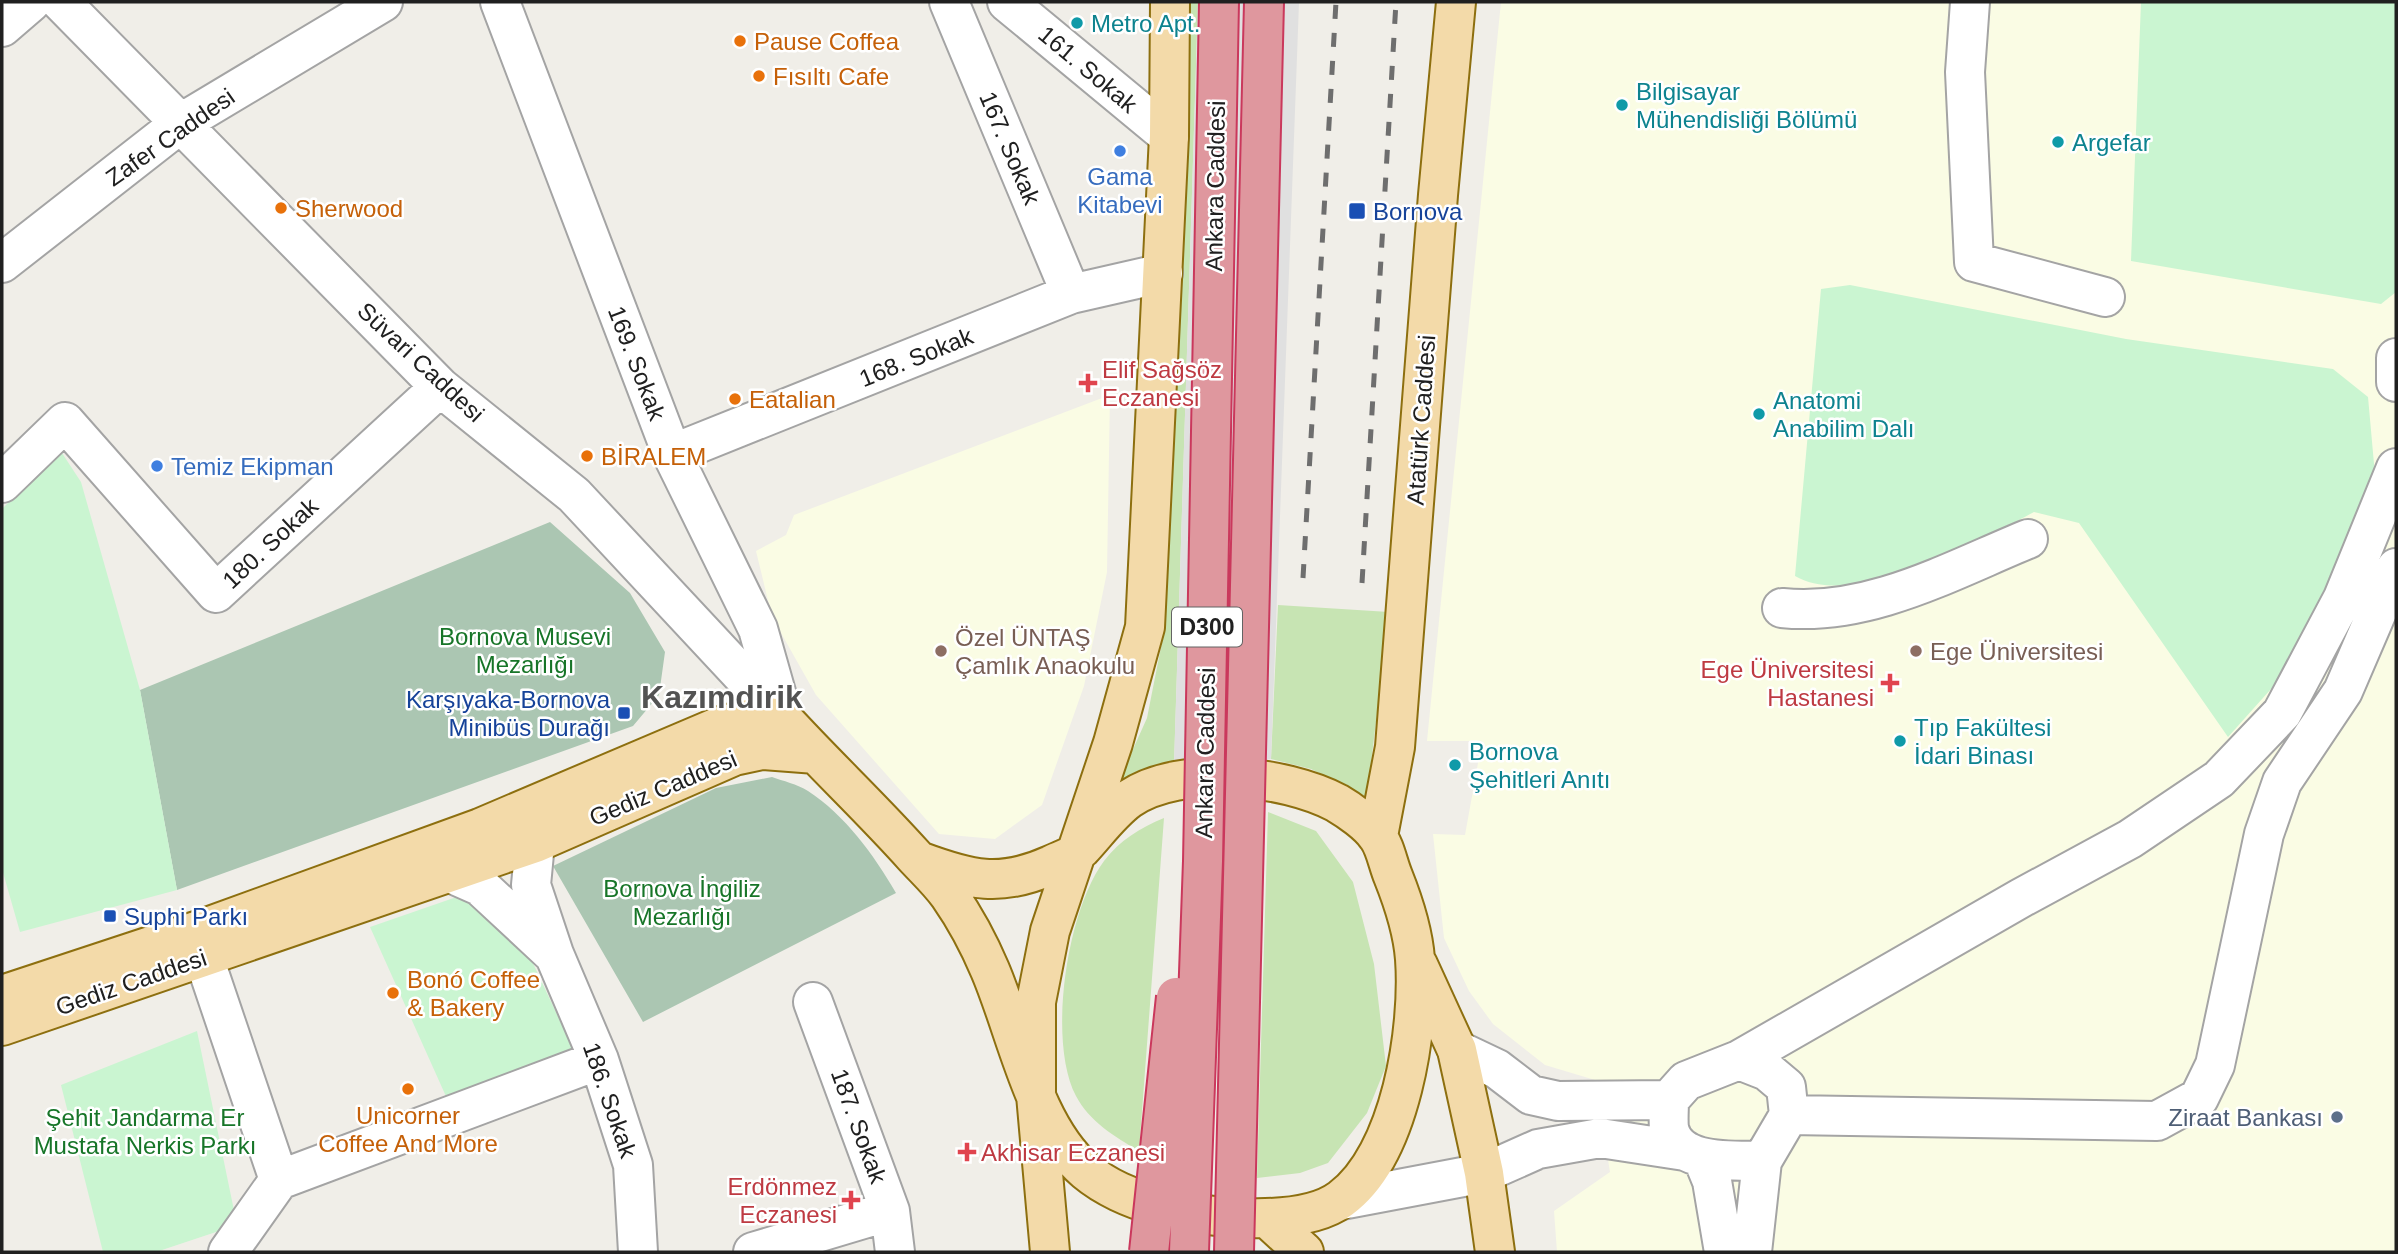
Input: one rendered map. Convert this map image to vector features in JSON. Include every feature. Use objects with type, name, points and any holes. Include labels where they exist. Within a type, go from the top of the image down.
[{"type":"highway","name":"Ankara Caddesi","points":[[1189,1252],[1203,860],[1219,2]]},
{"type":"highway","name":"Ankara Caddesi","points":[[1234,1252],[1264,2]]},
{"type":"highway","points":[[1149,1252],[1172,1017],[1203,860]]},
{"type":"main road","name":"Ankara Caddesi","points":[[1036,1095],[1036,1002],[1050,931],[1115,736],[1145,627],[1163,273],[1170,2]]},
{"type":"main road","name":"Atatürk Caddesi","points":[[1378,836],[1395,747],[1438,195],[1456,2]]},
{"type":"main road","name":"Gediz Caddesi","points":[[2,995],[196,932],[480,828],[720,726],[761,716],[783,719]]},
{"type":"main road","points":[[783,719],[877,814],[946,890],[990,970],[1036,1095],[1069,1152],[1086,1171],[1114,1189],[1158,1206],[1201,1214],[1268,1219],[1320,1208],[1341,1199],[1370,1167],[1394,1118],[1413,1043],[1415,957]]},
{"type":"main road","name":"Gediz Caddesi","points":[[2,1026],[204,958],[446,871],[535,843],[734,756],[762,750],[816,754]]},
{"type":"main road","points":[[919,861],[975,878],[1022,878],[1077,853],[1112,814],[1139,794],[1182,779],[1221,777],[1301,788],[1340,805],[1378,836],[1400,895],[1415,957],[1457,1050],[1484,1173],[1495,1252]]},
{"type":"main road","points":[[1036,1095],[1050,1252]]},
{"type":"main road","points":[[1268,1219],[1304,1252]]},
{"type":"street","points":[[2,27],[31,2]]},
{"type":"street","name":"Süvari Caddesi","points":[[61,2],[440,387],[574,495],[783,719]]},
{"type":"street","name":"Zafer Caddesi","points":[[2,263],[181,123],[383,2]]},
{"type":"street","name":"169. Sokak","points":[[500,2],[672,454],[758,629],[783,719]]},
{"type":"street","name":"167. Sokak","points":[[948,2],[1071,294]]},
{"type":"street","name":"161. Sokak","points":[[1007,2],[1168,136]]},
{"type":"street","points":[[1970,2],[1965,72],[1974,262],[2105,298]]},
{"type":"street","name":"168. Sokak","points":[[672,454],[1071,294],[1163,273]]},
{"type":"street","points":[[2396,358],[2396,382]]},
{"type":"street","name":"180. Sokak","points":[[2,483],[65,422],[216,593],[440,387]]},
{"type":"street","points":[[1724,1252],[1712,1181],[1694,1155],[1670,1131],[1669,1100],[1686,1081],[1739,1060],[2021,898],[2130,839],[2219,779],[2282,713],[2343,598],[2396,468]]},
{"type":"street","points":[[1782,608],[1806,611],[1871,603],[2028,539]]},
{"type":"street","points":[[1789,1115],[2157,1121],[2199,1098],[2215,1065],[2264,834],[2282,782],[2343,691],[2396,568]]},
{"type":"street","name":"186. Sokak","points":[[535,843],[531,885],[554,954],[599,1060],[633,1165],[638,1252]]},
{"type":"street","name":"186. Sokak","points":[[446,871],[480,887],[554,954]]},
{"type":"street","points":[[204,958],[279,1180]]},
{"type":"street","name":"187. Sokak","points":[[813,1002],[890,1211],[895,1252]]},
{"type":"street","points":[[1457,1050],[1497,1069],[1531,1095],[1558,1101],[1669,1100]]},
{"type":"street","points":[[228,1252],[279,1180],[599,1060]]},
{"type":"street","points":[[1739,1060],[1767,1072],[1786,1087],[1789,1115],[1762,1161],[1752,1252]]},
{"type":"street","points":[[1341,1199],[1484,1173],[1538,1149],[1600,1138],[1694,1155],[1762,1161]]},
{"type":"street","points":[[752,1252],[890,1211]]},
{"type":"shaded area","points":[[1198,2],[1299,2],[1271,759],[1174,765]]},
{"type":"shaded area","name":"Ege Üniversitesi","points":[[1501,2],[2396,2],[2396,1252],[1557,1252],[1554,1211],[1610,1172],[1595,1080],[1545,1065],[1493,1024],[1469,991],[1444,938],[1433,834],[1465,835],[1482,741],[1427,741]]},
{"type":"shaded area","name":"Özel ÜNTAŞ Çamlık Anaokulu","points":[[1110,395],[1107,572],[1084,686],[1042,805],[995,839],[939,834],[816,695],[772,617],[756,551],[786,535],[794,515]]},
{"type":"green space","points":[[1183,2],[1198,2],[1174,765],[1117,785],[1147,718],[1163,637]]},
{"type":"green space","points":[[2141,2],[2396,2],[2396,292],[2381,304],[2131,261]]},
{"type":"green space","points":[[1850,285],[2126,339],[2333,369],[2368,397],[2375,475],[2296,661],[2228,737],[2079,523],[2034,512],[1950,554],[1882,579],[1850,585],[1820,584],[1795,576],[1821,289]]},
{"type":"green space","points":[[60,450],[81,482],[140,690],[177,890],[20,932],[2,869],[2,509]]},
{"type":"green space","name":"Bornova Musevi Mezarlığı","points":[[550,522],[630,593],[665,652],[659,695],[633,726],[177,890],[140,690]]},
{"type":"green space","points":[[1278,605],[1389,612],[1367,797],[1311,769],[1271,759]]},
{"type":"green space","name":"Bornova İngiliz Mezarlığı","points":[[772,777],[804,789],[834,812],[868,850],[896,893],[643,1022],[553,866],[716,788]]},
{"type":"green space","points":[[1268,812],[1316,831],[1353,882],[1374,964],[1386,1066],[1367,1113],[1328,1163],[1300,1173],[1257,1178]]},
{"type":"green space","points":[[1164,818],[1139,1151],[1095,1121],[1076,1096],[1067,1072],[1062,1010],[1071,942],[1091,883],[1104,861],[1117,847],[1139,830]]},
{"type":"green space","points":[[471,892],[524,944],[576,1055],[449,1103],[370,927]]},
{"type":"green space","name":"Şehit Jandarma Er Mustafa Nerkis Parkı","points":[[197,1031],[237,1225],[156,1252],[103,1252],[61,1085]]},
{"type":"railway","points":[[1303,578],[1336,2]]},
{"type":"railway","points":[[1362,583],[1396,2]]},
{"type":"place","name":"Metro Apt.","points":[[1077,23]]},
{"type":"place","name":"Pause Coffea","points":[[740,41]]},
{"type":"place","name":"Fısıltı Cafe","points":[[759,76]]},
{"type":"place","name":"Bilgisayar Mühendisliği Bölümü","points":[[1622,105]]},
{"type":"place","name":"Argefar","points":[[2058,142]]},
{"type":"place","name":"Gama Kitabevi","points":[[1120,151]]},
{"type":"place","name":"Sherwood","points":[[281,208]]},
{"type":"place","name":"Bornova","points":[[1357,211]]},
{"type":"place","name":"Elif Sağsöz Eczanesi","points":[[1088,383]]},
{"type":"place","name":"Eatalian","points":[[735,399]]},
{"type":"place","name":"Anatomi Anabilim Dalı","points":[[1759,414]]},
{"type":"place","name":"BİRALEM","points":[[587,456]]},
{"type":"place","name":"Temiz Ekipman","points":[[157,466]]},
{"type":"place","name":"Özel ÜNTAŞ Çamlık Anaokulu","points":[[941,651]]},
{"type":"place","name":"Ege Üniversitesi","points":[[1916,651]]},
{"type":"place","name":"Ege Üniversitesi Hastanesi","points":[[1890,683]]},
{"type":"place","name":"Karşıyaka-Bornova Minibüs Durağı","points":[[624,713]]},
{"type":"place","name":"Tıp Fakültesi İdari Binası","points":[[1900,741]]},
{"type":"place","name":"Bornova Şehitleri Anıtı","points":[[1455,765]]},
{"type":"place","name":"Suphi Parkı","points":[[110,916]]},
{"type":"place","name":"Bonó Coffee & Bakery","points":[[393,993]]},
{"type":"place","name":"Unicorner Coffee And More","points":[[408,1089]]},
{"type":"place","name":"Ziraat Bankası","points":[[2337,1117]]},
{"type":"place","name":"Akhisar Eczanesi","points":[[967,1152]]},
{"type":"place","name":"Erdönmez Eczanesi","points":[[851,1200]]},
{"type":"district","name":"Kazımdirik","points":[[722,697]]}]
